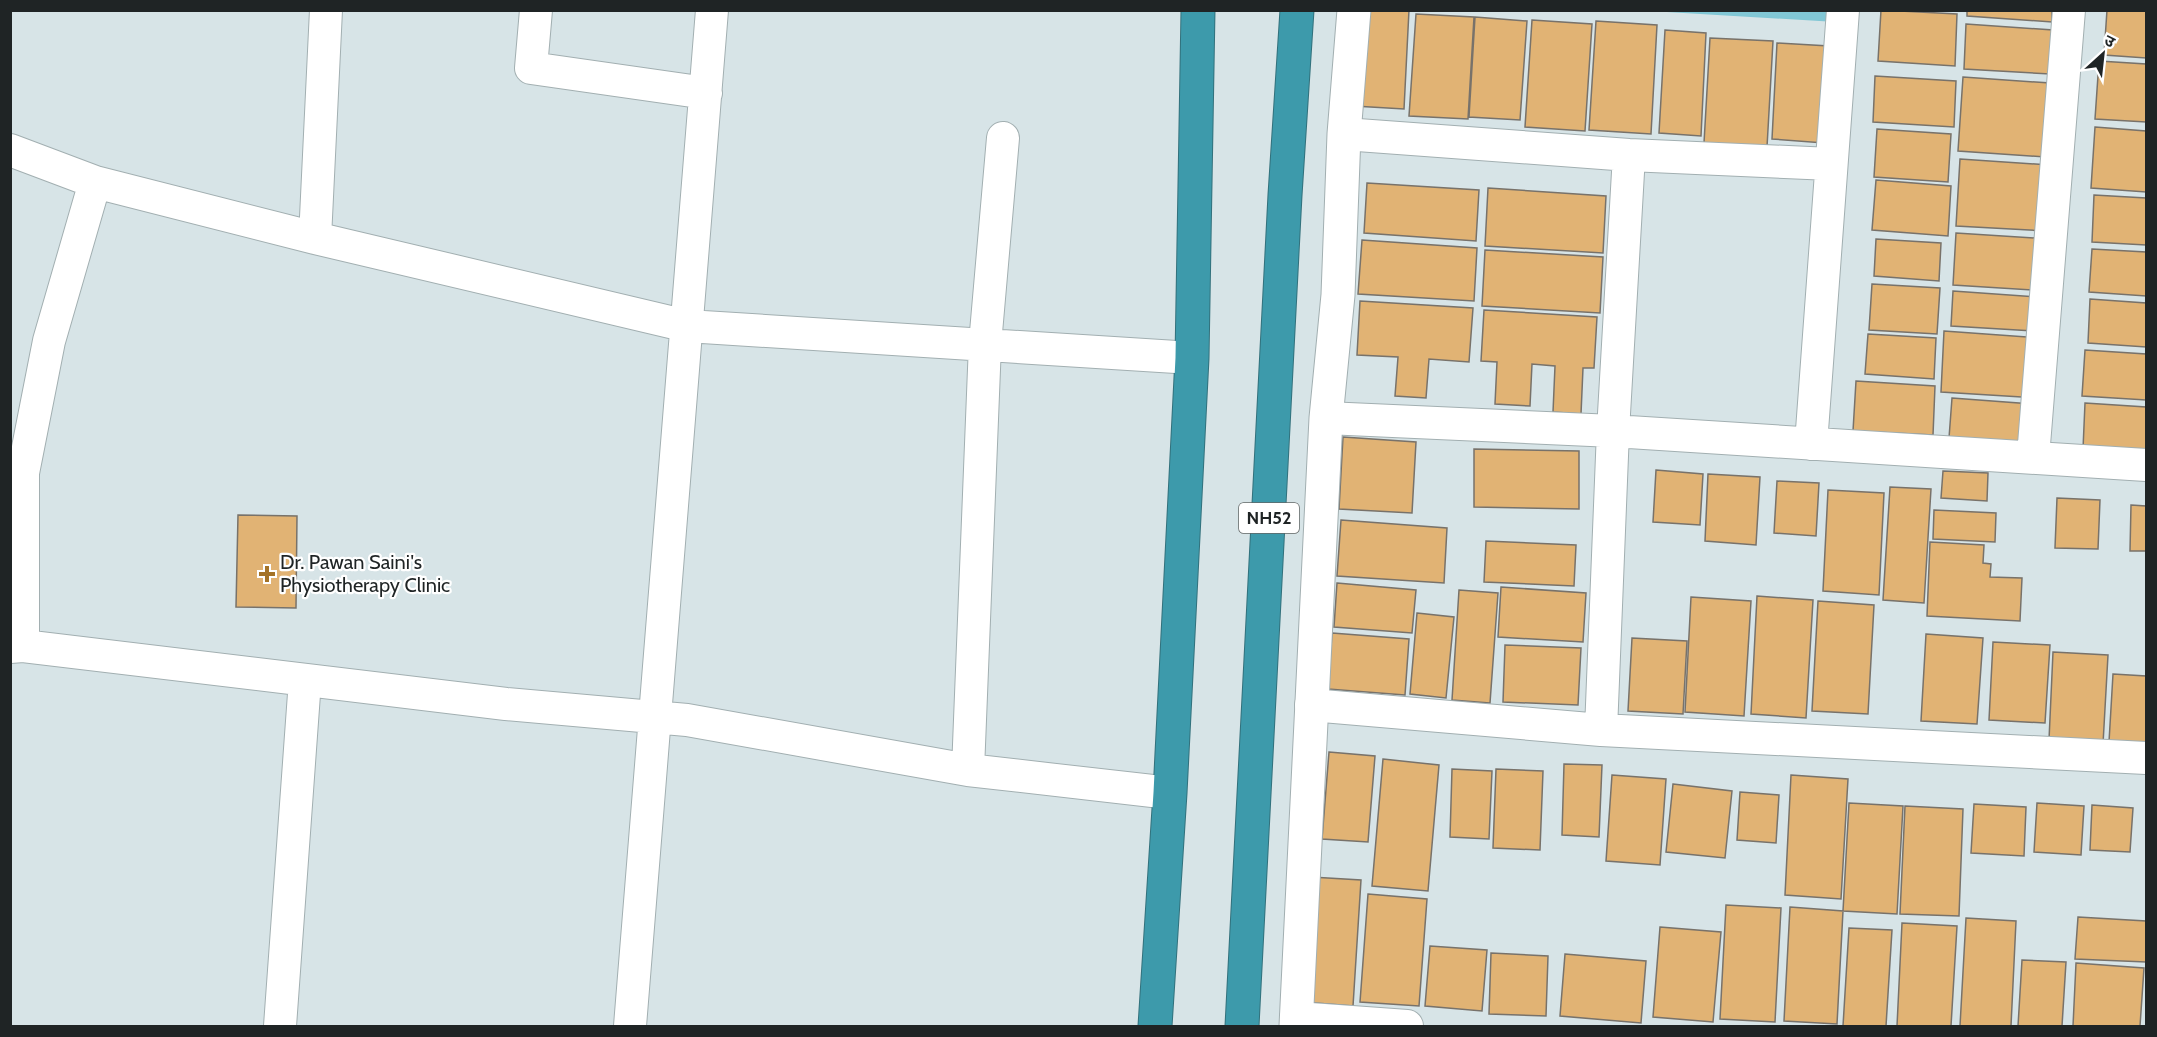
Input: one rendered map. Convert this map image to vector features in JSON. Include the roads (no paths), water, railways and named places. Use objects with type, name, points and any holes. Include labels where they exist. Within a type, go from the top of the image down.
[{"type":"highway","points":[[1155,1026],[1170,792],[1192,358],[1198,10]]},
{"type":"highway","name":"NH52","points":[[1242,1026],[1285,195],[1297,10]]},
{"type":"street","points":[[315,238],[326,10]]},
{"type":"street","points":[[536,10],[531,68],[706,93]]},
{"type":"street","points":[[630,1026],[657,717],[712,10]]},
{"type":"street","points":[[1354,10],[1344,134],[1338,295],[1326,418],[1296,1022],[1407,1026]]},
{"type":"street","points":[[1810,444],[1843,10]]},
{"type":"street","points":[[2033,458],[2069,10]]},
{"type":"street","points":[[1344,134],[1629,155],[1831,164]]},
{"type":"street","points":[[968,770],[985,344],[1003,138]]},
{"type":"street","points":[[10,150],[95,182],[315,238],[687,326],[1192,358]]},
{"type":"street","points":[[1601,730],[1613,431],[1629,155]]},
{"type":"street","points":[[95,182],[49,341],[23,473],[17,646],[506,704],[687,720],[968,770],[1170,792]]},
{"type":"street","points":[[1326,418],[1613,431],[2146,465]]},
{"type":"street","points":[[280,1026],[304,680]]},
{"type":"street","points":[[1311,705],[1601,730],[2146,758]]},
{"type":"place","name":"Dr. Pawan Saini's Physiotherapy Clinic","points":[[267,574]]}]
